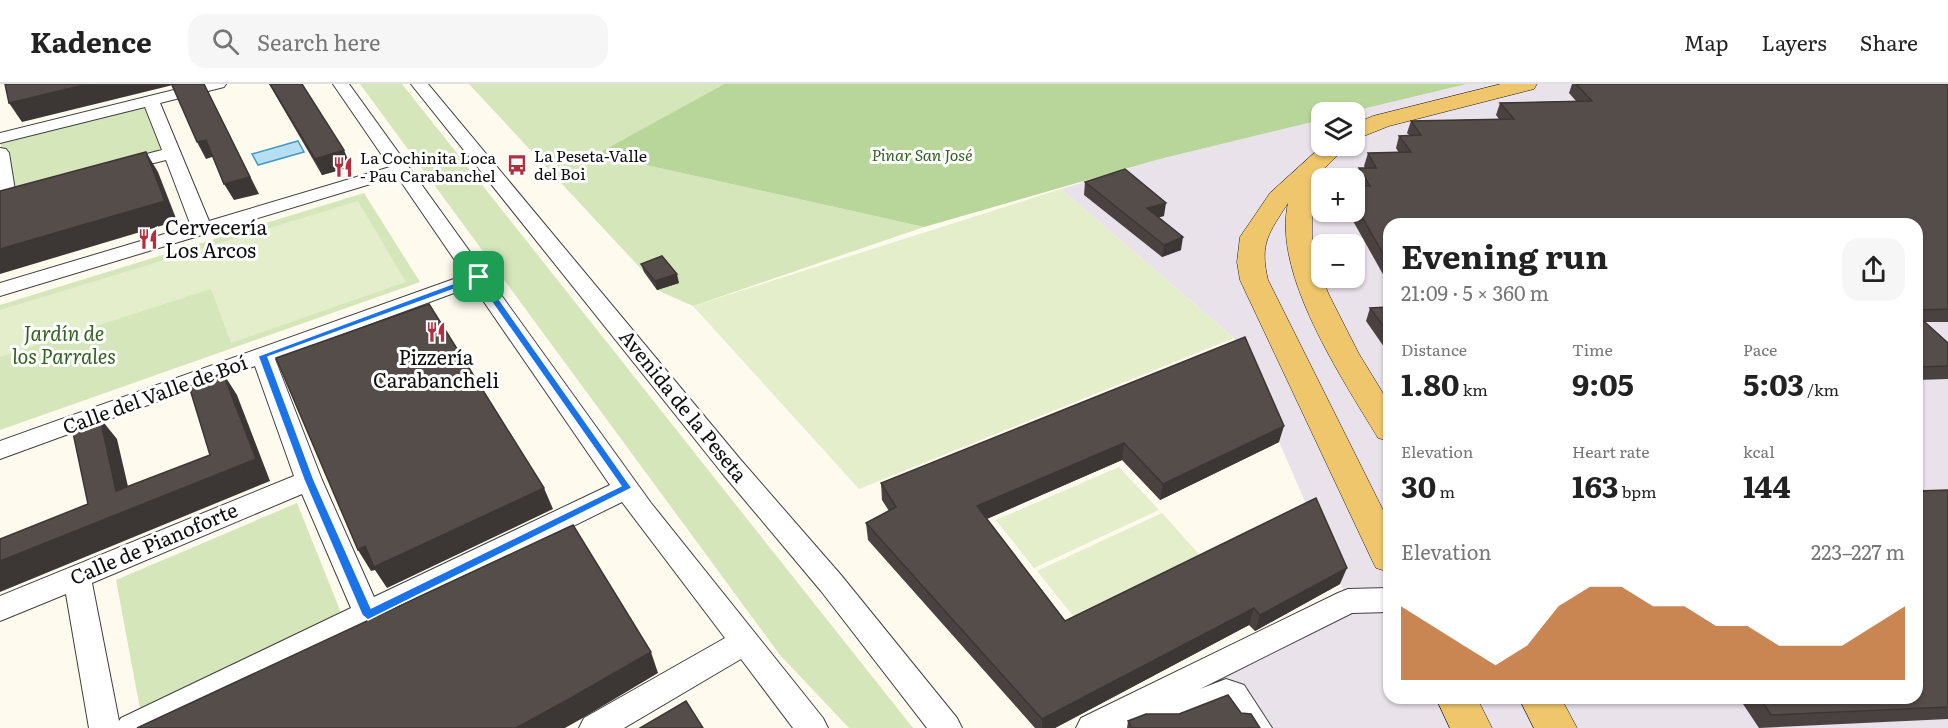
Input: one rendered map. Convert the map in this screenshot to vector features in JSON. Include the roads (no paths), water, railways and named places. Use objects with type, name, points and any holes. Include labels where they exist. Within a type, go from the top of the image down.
[{"type":"main road","points":[[1365,128],[1382,121],[1526,84]]},
{"type":"main road","points":[[1324,156],[1279,198],[1253,237],[1250,262],[1254,280],[1383,546]]},
{"type":"main road","points":[[1311,167],[1299,214],[1300,250],[1307,274],[1327,319],[1383,419]]},
{"type":"main road","points":[[1250,262],[1266,248],[1278,247],[1292,253],[1307,274]]},
{"type":"main road","points":[[1542,704],[1556,728]]},
{"type":"street","points":[[0,138],[218,84]]},
{"type":"street","points":[[341,84],[627,488],[806,723]]},
{"type":"street","name":"Avenida de la Peseta","points":[[420,84],[731,466],[831,583],[946,728]]},
{"type":"street","points":[[151,101],[202,228]]},
{"type":"street","points":[[0,153],[3,197],[26,192]]},
{"type":"street","points":[[103,171],[171,153]]},
{"type":"street","points":[[0,290],[402,169]]},
{"type":"street","name":"Calle del Valle de Boí","points":[[0,450],[479,277]]},
{"type":"street","points":[[263,356],[309,480],[368,615]]},
{"type":"street","name":"Calle de Pianoforte","points":[[0,609],[309,480]]},
{"type":"street","points":[[132,728],[627,488]]},
{"type":"street","points":[[77,576],[105,728]]},
{"type":"street","points":[[1092,728],[1348,601],[1383,600]]},
{"type":"street","points":[[595,728],[744,642]]},
{"type":"street","points":[[1138,728],[1226,693],[1233,695],[1257,728]]},
{"type":"water","points":[[298,141],[304,152],[258,165],[252,154]]},
{"type":"place","name":"La Peseta-Valle del Boi","points":[[517,165]]},
{"type":"place","name":"La Cochinita Loca - Pau Carabanchel","points":[[343,167]]},
{"type":"place","name":"Cervecería Los Arcos","points":[[148,239]]},
{"type":"place","name":"Pizzería Carabancheli","points":[[436,332]]},
{"type":"park label","name":"Pinar San José","points":[[922,155]]},
{"type":"park label","name":"Jardín de los Parrales","points":[[64,346]]}]
